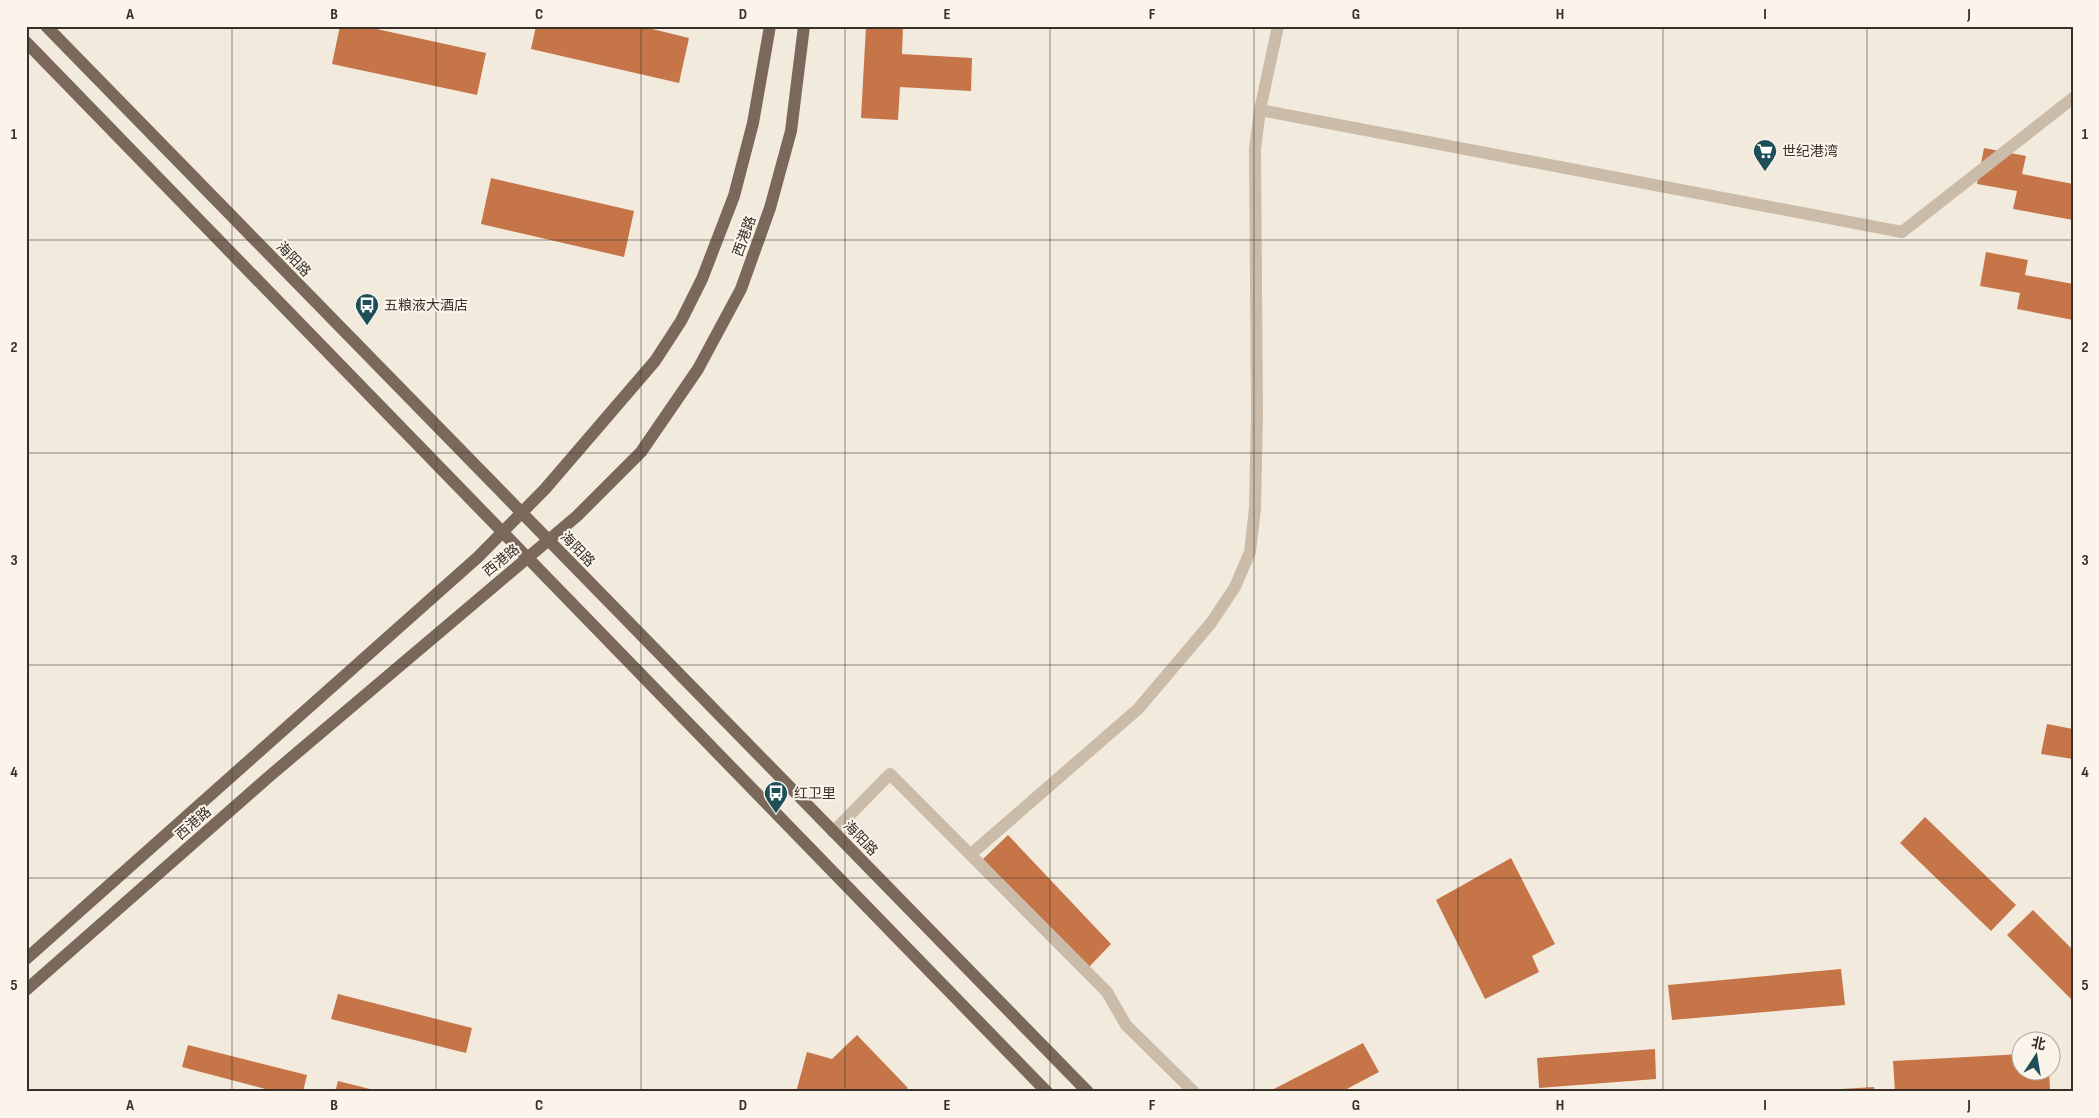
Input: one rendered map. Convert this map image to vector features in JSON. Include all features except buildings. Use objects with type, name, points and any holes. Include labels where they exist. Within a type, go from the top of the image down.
[{"type":"main road","name":"海阳路","points":[[46,26],[1088,1092]]},
{"type":"main road","name":"西港路","points":[[26,958],[464,570],[521,514],[656,361],[681,321],[702,279],[734,196],[753,123],[770,40],[770,26]]},
{"type":"main road","name":"西港路","points":[[26,990],[272,774],[577,516],[641,452],[698,369],[741,289],[770,208],[791,131],[804,26]]},
{"type":"main road","points":[[26,42],[1047,1092]]},
{"type":"street","points":[[971,854],[1138,709],[1210,623],[1236,587],[1250,552],[1255,508],[1257,414],[1256,149],[1260,110],[1278,26]]},
{"type":"street","points":[[1260,110],[1902,232],[2073,98]]},
{"type":"street","points":[[833,832],[890,774],[1107,992],[1126,1025],[1194,1092]]},
{"type":"place","name":"世纪港湾","points":[[1765,172]]},
{"type":"place","name":"五粮液大酒店","points":[[367,326]]},
{"type":"place","name":"红卫里","points":[[776,814]]}]
